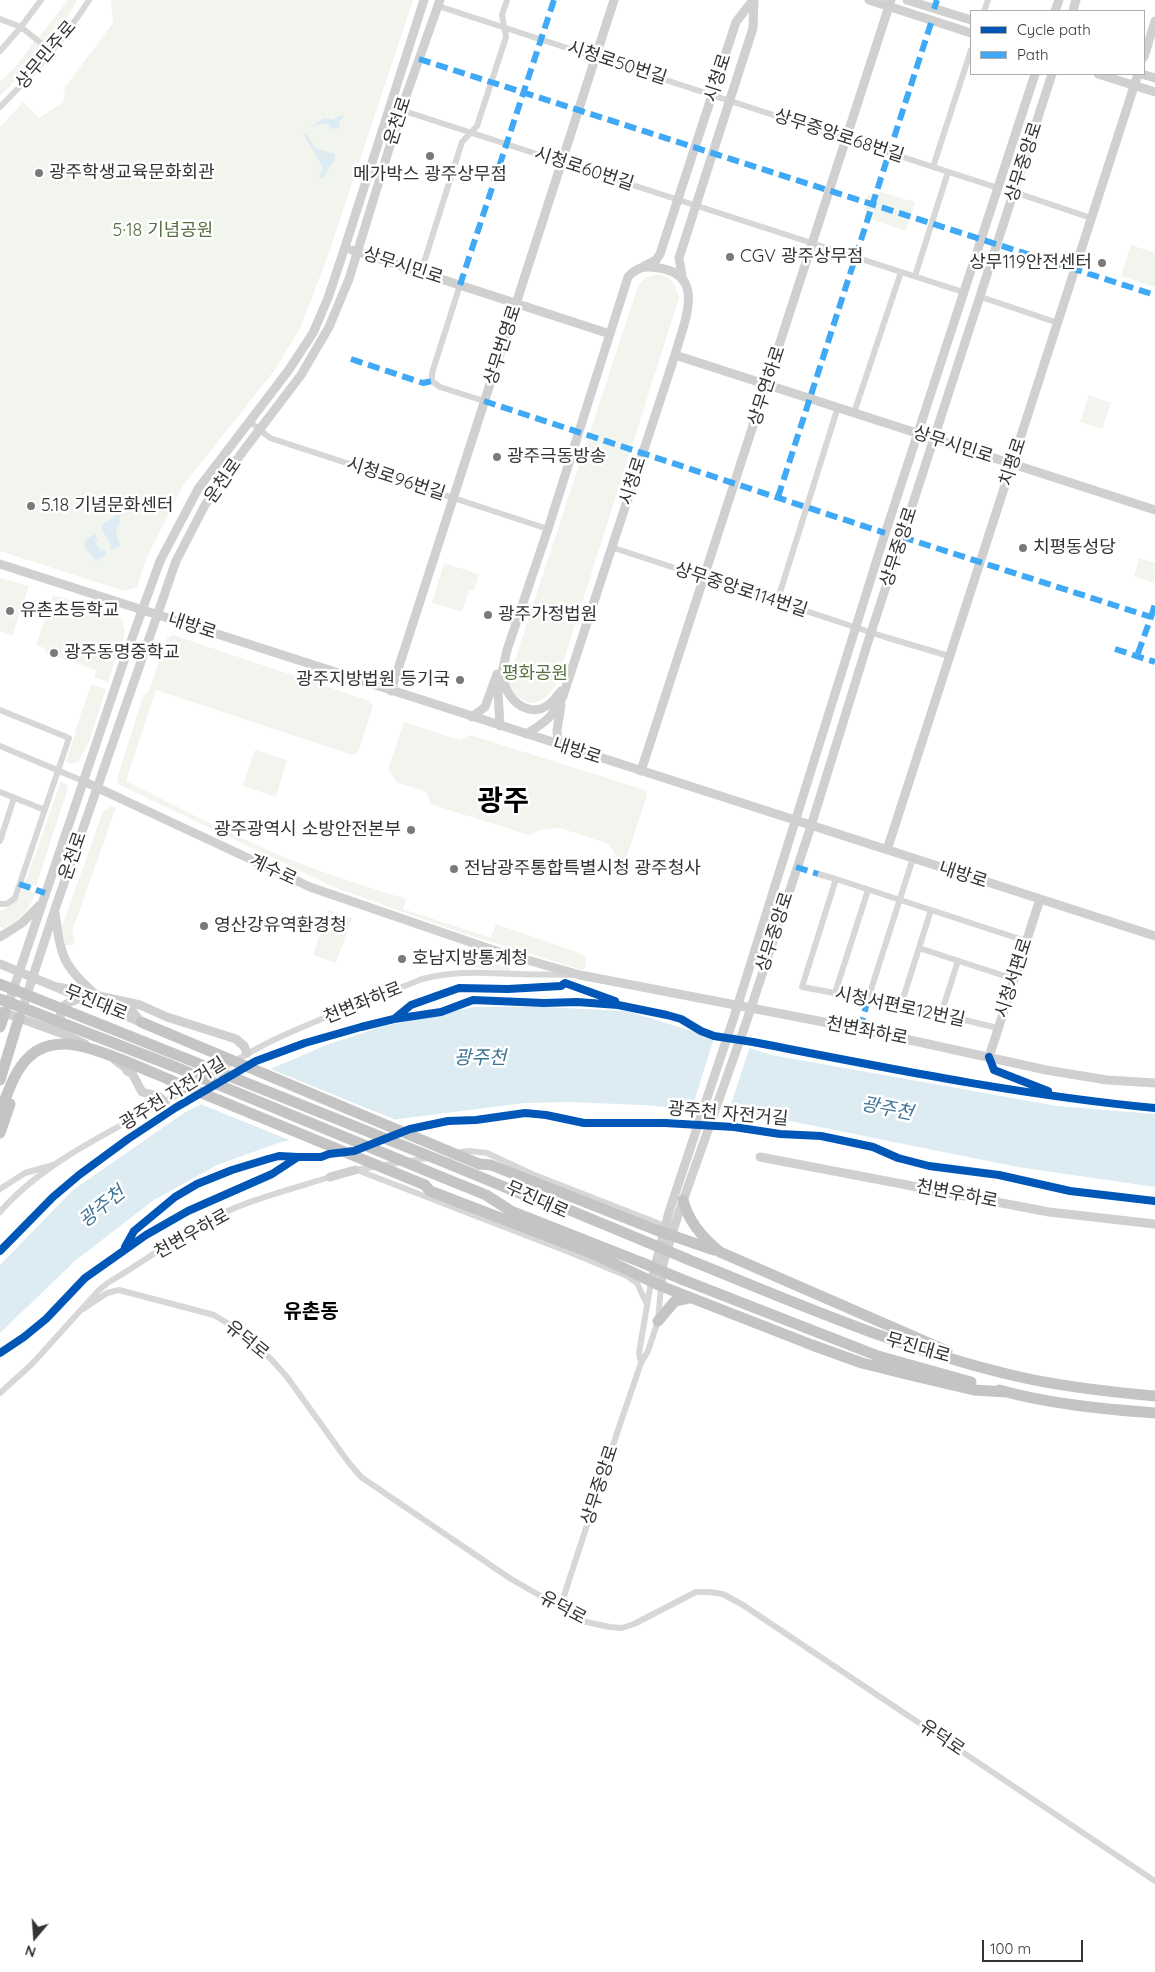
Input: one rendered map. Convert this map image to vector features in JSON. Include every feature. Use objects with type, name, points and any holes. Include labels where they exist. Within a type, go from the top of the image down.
[{"type":"highway","name":"무진대로","points":[[0,984],[536,1200],[555,1204],[688,1259],[892,1339],[1020,1377],[1101,1391],[1155,1396]]},
{"type":"highway","name":"무진대로","points":[[0,999],[172,1066],[486,1195],[511,1211],[878,1356],[1006,1392],[1090,1407],[1155,1413]]},
{"type":"highway","points":[[0,1027],[2,1012]]},
{"type":"highway","points":[[0,1080],[20,1018]]},
{"type":"highway","points":[[141,1022],[479,1164],[528,1188],[555,1204]]},
{"type":"highway","points":[[0,1112],[21,1066],[37,1051],[48,1046],[66,1044],[88,1048],[111,1060]]},
{"type":"highway","points":[[0,1133],[19,1081],[29,1064],[38,1056],[59,1048],[111,1060],[170,1080],[424,1184],[511,1211]]},
{"type":"highway","points":[[479,1164],[491,1165],[668,1230],[943,1348],[966,1362]]},
{"type":"highway","points":[[424,1184],[430,1191],[594,1254],[689,1298],[862,1363],[974,1390],[1006,1392]]},
{"type":"highway","points":[[683,1200],[693,1222],[705,1239],[720,1252]]},
{"type":"highway","points":[[658,1321],[675,1301],[689,1298]]},
{"type":"street","points":[[0,51],[22,27],[41,0]]},
{"type":"street","name":"상무민주로","points":[[0,107],[52,52],[89,0]]},
{"type":"street","name":"운천로","points":[[2,1012],[18,972],[160,561],[198,489],[288,371],[312,333],[328,298],[424,0]]},
{"type":"street","points":[[421,272],[462,142],[477,126],[506,37],[502,15],[507,0]]},
{"type":"street","name":"상무번영로","points":[[391,691],[614,0]]},
{"type":"street","name":"시청로","points":[[500,726],[498,691],[504,661],[628,277],[638,268],[656,260],[660,254],[736,22],[753,0]]},
{"type":"street","name":"시청로","points":[[526,734],[542,724],[554,713],[563,696],[675,355],[690,302],[679,258],[753,28],[753,0]]},
{"type":"street","points":[[869,0],[890,3],[970,33]]},
{"type":"street","points":[[907,0],[970,20]]},
{"type":"street","name":"운천로","points":[[20,1018],[54,910],[176,561],[205,505],[301,375],[324,336],[349,279],[402,110],[440,3]]},
{"type":"street","name":"시청로50번길","points":[[440,3],[504,27],[729,100]]},
{"type":"street","name":"상무연하로","points":[[641,771],[890,3]]},
{"type":"street","points":[[0,19],[22,27],[52,52]]},
{"type":"street","points":[[1145,54],[1155,21]]},
{"type":"street","points":[[933,166],[970,53]]},
{"type":"street","name":"상무중앙로","points":[[641,1363],[639,1353],[647,1302],[663,1264],[668,1230],[693,1144],[918,434],[1035,75]]},
{"type":"street","name":"상무중앙로","points":[[668,1230],[683,1200],[704,1145],[811,826],[933,438],[981,297],[1052,75]]},
{"type":"street","points":[[1101,75],[1155,92]]},
{"type":"street","name":"치평로","points":[[887,850],[1091,218],[1140,75]]},
{"type":"street","name":"상무중앙로68번길","points":[[729,100],[998,188]]},
{"type":"street","name":"시청로60번길","points":[[402,110],[964,292]]},
{"type":"street","points":[[915,276],[948,172]]},
{"type":"street","points":[[1014,192],[1091,218]]},
{"type":"street","name":"상무시민로","points":[[345,247],[610,334]]},
{"type":"street","points":[[644,266],[666,269],[682,276]]},
{"type":"street","points":[[854,413],[900,272]]},
{"type":"street","name":"상무시민로","points":[[460,285],[432,373],[432,381],[440,387],[484,401]]},
{"type":"street","points":[[981,297],[1058,323]]},
{"type":"street","name":"상무시민로","points":[[675,355],[1155,510]]},
{"type":"street","points":[[777,602],[838,407]]},
{"type":"street","name":"시청로96번길","points":[[249,421],[270,438],[548,529]]},
{"type":"street","name":"상무중앙로114번길","points":[[611,548],[871,633],[949,656]]},
{"type":"street","name":"내방로","points":[[0,564],[1155,936]]},
{"type":"street","name":"시청로","points":[[504,661],[505,689],[509,696],[523,707],[541,709],[548,706],[567,685]]},
{"type":"street","name":"시청로","points":[[472,717],[485,707],[496,675],[504,661]]},
{"type":"street","name":"시청로","points":[[558,744],[557,730],[563,696]]},
{"type":"street","points":[[0,710],[69,738],[15,898],[7,904],[0,904]]},
{"type":"street","name":"계수로","points":[[0,746],[59,769],[310,887],[499,952]]},
{"type":"street","points":[[0,792],[45,810]]},
{"type":"street","points":[[0,841],[14,798]]},
{"type":"street","points":[[868,999],[913,858]]},
{"type":"street","points":[[818,874],[1026,941]]},
{"type":"street","name":"시청서편로12번길","points":[[836,880],[802,987],[901,1005],[998,1028]]},
{"type":"street","points":[[835,993],[868,890]]},
{"type":"street","name":"시청서편로","points":[[989,1057],[1040,899]]},
{"type":"street","points":[[0,937],[22,923],[42,903]]},
{"type":"street","points":[[54,910],[62,956],[69,968],[94,994],[132,1010],[141,1022]]},
{"type":"street","points":[[901,1005],[931,910]]},
{"type":"street","points":[[919,948],[1014,979]]},
{"type":"street","name":"천변좌하로","points":[[499,952],[580,975],[860,1029],[1064,1073],[1107,1080],[1155,1084]]},
{"type":"street","points":[[942,1014],[958,961]]},
{"type":"street","points":[[0,964],[141,1022]]},
{"type":"street","name":"천변좌하로","points":[[0,1212],[31,1182],[121,1125],[165,1102],[247,1053],[322,1019],[422,979],[440,974],[472,971],[536,975],[580,975]]},
{"type":"street","points":[[58,987],[140,1005],[167,1017],[236,1039],[244,1046],[247,1053]]},
{"type":"street","points":[[66,1035],[60,1017],[61,1010],[66,1004],[82,998]]},
{"type":"street","points":[[2,1012],[66,1035],[132,1073],[142,1092],[158,1096],[165,1102]]},
{"type":"street","name":"천변우하로","points":[[0,1393],[32,1364],[104,1286],[201,1224],[222,1214],[293,1188],[356,1170],[459,1152],[487,1153],[532,1174],[668,1230]]},
{"type":"street","name":"천변우하로","points":[[760,1157],[1049,1212],[1155,1224]]},
{"type":"street","name":"천변좌하로","points":[[0,1189],[25,1174],[59,1163]]},
{"type":"street","points":[[356,1170],[569,1252],[627,1276],[637,1283]]},
{"type":"street","points":[[631,1272],[647,1302]]},
{"type":"street","name":"상무중앙로","points":[[560,1608],[641,1363],[648,1351],[658,1321],[656,1284]]},
{"type":"street","name":"유덕로","points":[[83,1309],[107,1292],[119,1290],[214,1315],[259,1348],[275,1364],[348,1463],[362,1477],[511,1579],[586,1622],[622,1628],[634,1624],[696,1592],[723,1594],[743,1605],[862,1684],[1155,1881]]},
{"type":"green space","points":[[68,0],[77,0],[70,13],[45,42],[39,37]]},
{"type":"green space","name":"5·18 기념공원","points":[[111,0],[413,0],[330,250],[300,329],[274,371],[182,487],[146,559],[137,587],[124,591],[0,551],[0,127],[23,102],[39,118],[63,102],[65,87],[113,23]]},
{"type":"green space","points":[[34,42],[42,48],[28,67],[0,96],[0,82],[17,65]]},
{"type":"green space","points":[[881,192],[915,202],[906,231],[864,217],[868,195]]},
{"type":"green space","points":[[1131,245],[1155,253],[1155,287],[1121,276]]},
{"type":"green space","name":"평화공원","points":[[658,274],[673,282],[679,298],[556,685],[545,698],[536,703],[531,703],[518,697],[513,691],[510,682],[512,669],[638,286],[646,277]]},
{"type":"green space","points":[[1089,395],[1111,403],[1102,429],[1080,422]]},
{"type":"green space","points":[[1139,558],[1155,563],[1154,583],[1134,576]]},
{"type":"green space","points":[[444,563],[479,574],[474,591],[469,589],[462,612],[432,603]]},
{"type":"green space","name":"유촌초등학교","points":[[0,578],[29,586],[12,636],[0,631]]},
{"type":"green space","points":[[53,595],[117,615],[122,620],[125,632],[108,682],[94,677],[96,670],[46,653],[44,648],[36,645]]},
{"type":"green space","points":[[173,635],[370,701],[373,706],[358,752],[353,755],[156,690],[126,781],[219,828],[291,860],[406,899],[403,909],[491,938],[496,924],[582,954],[586,959],[585,968],[582,970],[459,932],[336,888],[120,785],[117,781],[118,776],[142,699],[150,688],[167,638]]},
{"type":"green space","points":[[91,684],[106,689],[89,742],[78,762],[71,764],[66,762]]},
{"type":"green space","points":[[404,722],[460,740],[470,735],[645,790],[647,795],[627,856],[619,861],[609,844],[560,828],[541,830],[529,835],[430,804],[425,791],[397,783],[388,769]]},
{"type":"green space","points":[[255,750],[287,760],[276,797],[243,786]]},
{"type":"green space","points":[[61,781],[68,786],[67,791],[36,886],[25,883]]},
{"type":"green space","points":[[112,806],[116,808],[72,931],[75,942],[72,945],[65,945],[62,927],[103,811]]},
{"type":"green space","points":[[23,889],[35,893],[30,905],[14,922],[3,928],[0,927],[0,911],[14,903]]},
{"type":"green space","points":[[328,910],[352,918],[336,963],[313,955]]},
{"type":"green space","points":[[456,952],[510,968],[510,972],[455,965]]},
{"type":"water","points":[[340,115],[344,116],[340,121],[339,128],[332,129],[326,123],[311,127],[324,118],[333,120]]},
{"type":"water","points":[[303,133],[308,136],[315,148],[335,154],[334,162],[329,167],[324,178],[319,177],[323,168]]},
{"type":"water","points":[[119,507],[123,515],[119,517],[120,523],[116,531],[120,545],[112,550],[102,525],[118,514]]},
{"type":"water","points":[[95,534],[98,540],[95,542],[101,551],[104,549],[107,554],[96,561],[85,548],[85,540]]},
{"type":"water","name":"광주천","points":[[474,1007],[543,1007],[626,1011],[772,1055],[1057,1106],[1155,1114],[1155,1187],[1018,1167],[755,1114],[642,1105],[570,1102],[525,1103],[399,1119],[281,1142],[217,1165],[154,1200],[76,1260],[0,1333],[0,1265],[73,1190],[184,1113],[268,1070],[329,1044],[381,1027]]},
{"type":"pier","points":[[715,1035],[750,1046],[728,1114],[691,1111]]},
{"type":"pier","points":[[268,1068],[401,1122],[294,1142],[198,1103]]},
{"type":"marked path","points":[[460,285],[554,0]]},
{"type":"marked path","points":[[934,9],[937,0]]},
{"type":"marked path","points":[[778,497],[932,20]]},
{"type":"marked path","points":[[419,59],[1155,295]]},
{"type":"marked path","points":[[351,359],[423,383],[432,381]]},
{"type":"marked path","points":[[484,401],[885,533]]},
{"type":"marked path","points":[[902,537],[1151,617],[1137,656]]},
{"type":"marked path","points":[[1151,617],[1155,604]]},
{"type":"marked path","points":[[1115,649],[1155,662]]},
{"type":"marked path","points":[[796,867],[818,874]]},
{"type":"marked path","points":[[19,884],[45,893]]},
{"type":"marked path","points":[[860,1029],[868,999]]},
{"type":"cycle path","points":[[394,1019],[411,1005],[459,988],[508,989],[561,986],[565,983],[615,1001]]},
{"type":"cycle path","name":"광주천 자전거길","points":[[0,1251],[53,1197],[79,1175],[175,1108],[256,1061],[305,1043],[361,1027],[394,1019],[441,1012],[473,1000],[544,1003],[577,1002],[618,1005],[681,1019],[701,1031],[714,1036],[1003,1088],[1155,1108]]},
{"type":"cycle path","points":[[989,1057],[994,1070],[1048,1091]]},
{"type":"cycle path","name":"광주천 자전거길","points":[[0,1353],[46,1319],[85,1278],[146,1235],[188,1211],[272,1174],[298,1157],[321,1157],[329,1154],[354,1151],[410,1129],[448,1121],[476,1120],[525,1113],[546,1115],[584,1123],[665,1123],[734,1127],[780,1134],[821,1136],[873,1147],[898,1158],[929,1166],[999,1175],[1070,1191],[1155,1201]]},
{"type":"cycle path","points":[[125,1247],[134,1231],[175,1197],[197,1184],[232,1170],[279,1156],[298,1157]]},
{"type":"place","name":"메가박스 광주상무점","points":[[430,156]]},
{"type":"place","name":"광주학생교육문화회관","points":[[39,173]]},
{"type":"place","name":"CGV 광주상무점","points":[[730,257]]},
{"type":"place","name":"상무119안전센터","points":[[1102,263]]},
{"type":"place","name":"광주극동방송","points":[[497,457]]},
{"type":"place","name":"5.18 기념문화센터","points":[[31,506]]},
{"type":"place","name":"치평동성당","points":[[1023,548]]},
{"type":"place","name":"유촌초등학교","points":[[10,611]]},
{"type":"place","name":"광주가정법원","points":[[488,615]]},
{"type":"place","name":"광주동명중학교","points":[[54,653]]},
{"type":"place","name":"광주지방법원 등기국","points":[[460,680]]},
{"type":"place","name":"광주광역시 소방안전본부","points":[[411,830]]},
{"type":"place","name":"전남광주통합특별시청 광주청사","points":[[454,869]]},
{"type":"place","name":"영산강유역환경청","points":[[204,926]]},
{"type":"place","name":"호남지방통계청","points":[[402,959]]},
{"type":"district","name":"광주","points":[[503,802]]},
{"type":"district","name":"유촌동","points":[[311,1312]]}]
